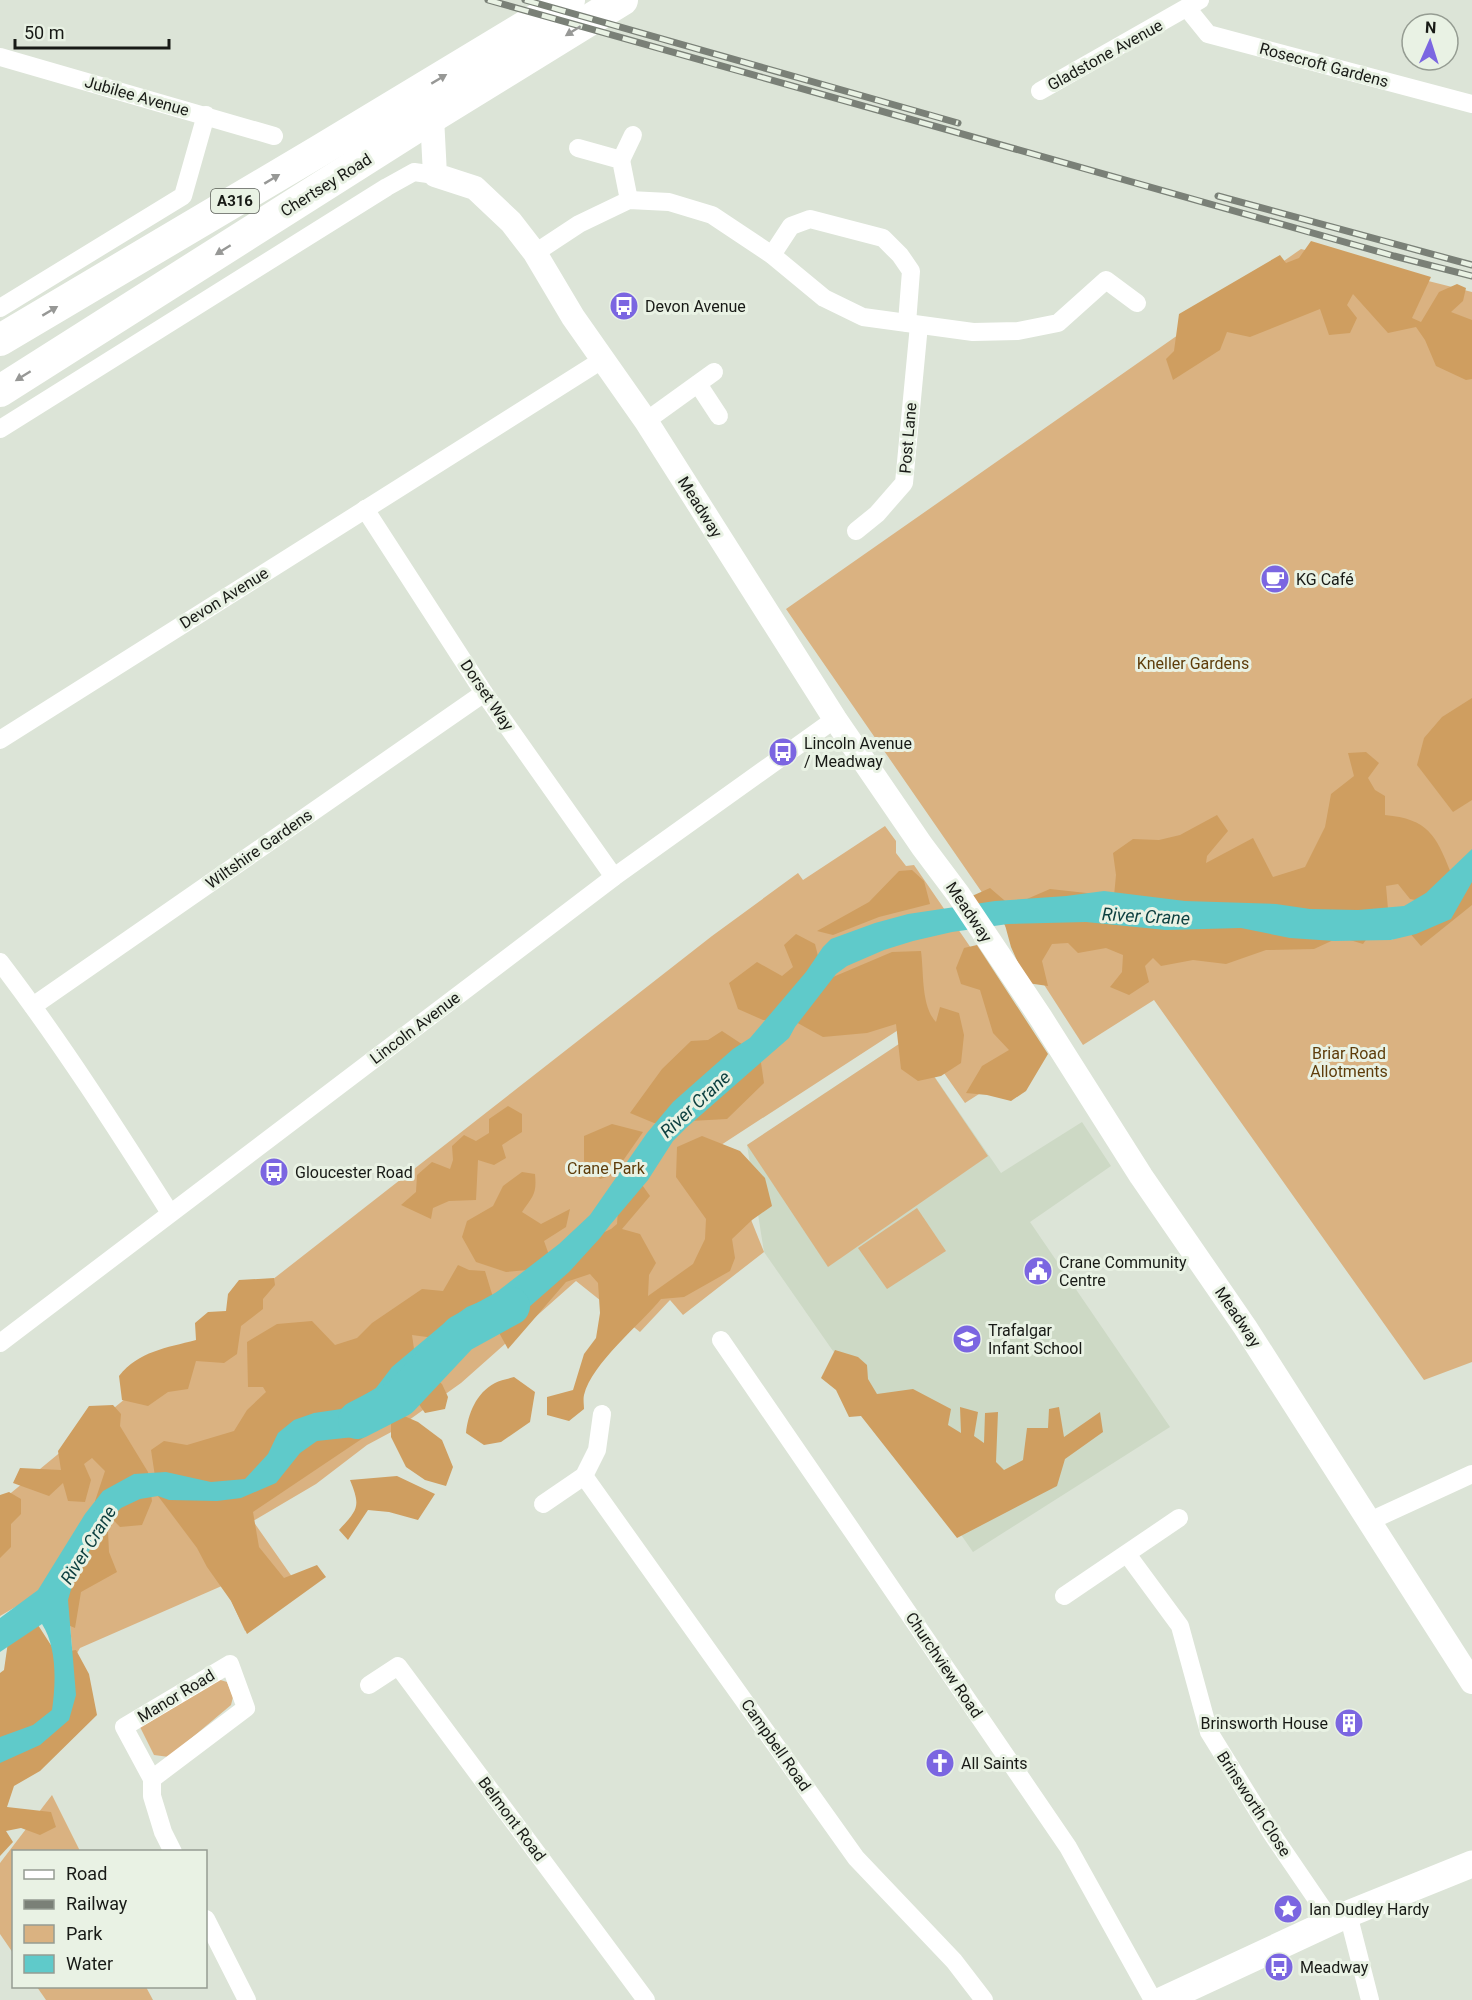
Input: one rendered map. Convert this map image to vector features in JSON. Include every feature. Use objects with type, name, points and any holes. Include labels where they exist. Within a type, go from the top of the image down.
[{"type":"highway","name":"Chertsey Road","points":[[0,391],[432,117],[479,72],[569,0]]},
{"type":"highway","name":"Chertsey Road","points":[[0,340],[479,72],[622,0]]},
{"type":"main road","points":[[1163,2000],[1340,1918],[1472,1864]]},
{"type":"street","name":"Gladstone Avenue","points":[[1040,91],[1194,4]]},
{"type":"street","name":"Rosecroft Gardens","points":[[1194,4],[1208,34],[1472,104]]},
{"type":"street","name":"Jubilee Avenue","points":[[0,57],[274,136]]},
{"type":"street","points":[[0,308],[183,196],[206,115]]},
{"type":"street","points":[[432,117],[435,175]]},
{"type":"street","points":[[629,200],[621,160],[633,135]]},
{"type":"street","points":[[578,148],[621,160]]},
{"type":"street","name":"Chertsey Road","points":[[0,429],[387,187],[414,172],[435,175]]},
{"type":"street","name":"Meadway","points":[[435,175],[475,188],[511,222],[535,253],[573,317],[646,421],[836,719],[989,940],[1141,1176],[1245,1327],[1472,1682]]},
{"type":"street","points":[[535,253],[579,224],[629,200],[669,202],[712,215],[772,255],[824,298],[863,317],[973,332],[1018,332],[1058,323],[1106,280],[1137,303]]},
{"type":"street","name":"Post Lane","points":[[772,255],[791,226],[810,219],[883,238],[900,255],[911,271],[913,324],[904,483],[877,514],[856,531]]},
{"type":"street","name":"Devon Avenue","points":[[0,740],[602,360]]},
{"type":"street","points":[[646,421],[714,372]]},
{"type":"street","points":[[698,384],[718,416]]},
{"type":"street","name":"Dorset Way","points":[[365,509],[484,693],[614,877]]},
{"type":"street","name":"Wiltshire Gardens","points":[[33,1006],[484,693]]},
{"type":"street","name":"Lincoln Avenue","points":[[0,1343],[614,877],[836,719]]},
{"type":"street","points":[[0,962],[33,1006],[171,1213]]},
{"type":"street","name":"Churchview Road","points":[[721,1340],[1068,1847],[1153,2000]]},
{"type":"street","points":[[543,1504],[584,1476],[597,1449],[602,1414]]},
{"type":"street","points":[[1370,1521],[1472,1474]]},
{"type":"street","name":"Campbell Road","points":[[584,1476],[856,1858],[954,1961],[984,2000]]},
{"type":"street","points":[[1064,1596],[1179,1518]]},
{"type":"street","name":"Brinsworth Close","points":[[1127,1554],[1180,1626],[1209,1732],[1272,1834],[1340,1918],[1370,2000]]},
{"type":"street","name":"Manor Road","points":[[152,1779],[246,1708],[230,1664],[124,1727],[152,1779],[152,1796],[163,1832],[172,1850]]},
{"type":"street","name":"Belmont Road","points":[[369,1685],[398,1666],[646,2000]]},
{"type":"street","points":[[207,1921],[247,2000]]},
{"type":"shaded area","name":"Trafalgar Infant School","points":[[908,1038],[1001,1173],[1082,1122],[1111,1166],[1030,1222],[1170,1427],[973,1552],[764,1252],[747,1145]]},
{"type":"green space","points":[[1311,241],[1431,277],[1412,318],[1421,322],[1439,292],[1457,284],[1466,288],[1463,301],[1451,312],[1472,320],[1472,379],[1466,380],[1436,366],[1425,340],[1416,327],[1388,333],[1353,294],[1347,305],[1357,318],[1350,333],[1329,335],[1320,309],[1250,337],[1227,332],[1220,350],[1173,380],[1166,359],[1174,351],[1179,314],[1280,255],[1286,263],[1299,258]]},
{"type":"green space","name":"Kneller Gardens","points":[[1301,249],[1472,292],[1472,1362],[1424,1380],[1154,1000],[1083,1045],[1019,946],[786,609]],"holes":[[[1458,913],[1391,940],[1351,940]]]},
{"type":"green space","points":[[1472,698],[1472,800],[1453,812],[1417,765],[1424,738],[1442,717]]},
{"type":"green space","points":[[1366,752],[1379,763],[1368,778],[1375,790],[1385,796],[1385,815],[1411,820],[1428,831],[1440,848],[1451,873],[1426,902],[1410,899],[1398,884],[1386,886],[1388,909],[1363,944],[1340,937],[1314,949],[1266,950],[1226,964],[1193,960],[1161,966],[1153,958],[1145,966],[1149,982],[1129,995],[1110,987],[1122,972],[1123,955],[1106,948],[1078,953],[1068,943],[1052,944],[1042,961],[1048,986],[1027,983],[1011,947],[1002,914],[979,910],[972,896],[990,888],[1011,906],[1050,889],[1114,896],[1116,875],[1113,853],[1133,839],[1159,840],[1180,835],[1217,815],[1228,831],[1207,856],[1206,863],[1253,838],[1273,877],[1305,867],[1325,827],[1331,794],[1354,776],[1348,753]]},
{"type":"green space","name":"Crane Park","points":[[885,826],[896,841],[896,853],[906,866],[914,865],[1043,1053],[965,1103],[909,1023],[721,1145],[764,1252],[683,1315],[670,1300],[640,1332],[576,1281],[461,1383],[395,1430],[367,1445],[316,1484],[253,1521],[302,1591],[245,1631],[224,1585],[80,1648],[73,1660],[68,1600],[75,1572],[0,1616],[0,1502],[217,1323],[712,936],[798,873],[803,880]]},
{"type":"green space","points":[[912,870],[924,881],[930,904],[879,917],[833,935],[817,931],[869,902],[899,871]]},
{"type":"green space","points":[[1472,877],[1472,905],[1421,946],[1408,931]]},
{"type":"green space","points":[[796,934],[815,944],[819,960],[833,977],[892,952],[921,951],[925,998],[931,1015],[936,1022],[940,1007],[959,1013],[964,1035],[961,1063],[941,1076],[918,1081],[901,1069],[896,1024],[867,1033],[823,1037],[794,1021],[763,1020],[738,1009],[729,983],[757,962],[782,976],[793,967],[784,945]]},
{"type":"green space","points":[[977,945],[1048,1054],[1026,1091],[1011,1101],[966,1093],[982,1066],[1009,1050],[993,1033],[980,990],[961,984],[956,968],[964,948]]},
{"type":"green space","points":[[722,1031],[760,1056],[764,1083],[727,1119],[654,1123],[630,1113],[662,1069],[691,1041],[708,1040]]},
{"type":"green space","points":[[908,1038],[988,1156],[828,1267],[747,1145]]},
{"type":"green space","points":[[508,1106],[522,1114],[522,1132],[502,1145],[506,1158],[494,1165],[478,1160],[476,1200],[449,1201],[433,1208],[431,1219],[401,1205],[416,1192],[417,1175],[432,1162],[450,1169],[453,1160],[452,1146],[464,1135],[476,1141],[489,1133],[489,1119]]},
{"type":"green space","points":[[612,1124],[643,1132],[613,1175],[600,1179],[584,1161],[584,1136]]},
{"type":"green space","points":[[702,1136],[740,1151],[765,1178],[772,1206],[752,1220],[732,1239],[735,1258],[730,1271],[684,1297],[661,1299],[606,1357],[589,1383],[584,1397],[584,1409],[569,1421],[547,1415],[547,1397],[573,1390],[584,1354],[596,1338],[600,1313],[598,1283],[590,1274],[566,1282],[508,1349],[497,1329],[543,1282],[594,1237],[617,1224],[618,1209],[640,1182],[650,1196],[622,1229],[640,1234],[656,1263],[649,1275],[648,1296],[693,1264],[705,1239],[706,1219],[676,1177],[677,1147]]},
{"type":"green space","points":[[522,1172],[535,1174],[535,1186],[522,1212],[541,1224],[570,1209],[566,1227],[544,1241],[549,1255],[538,1269],[506,1272],[476,1262],[462,1237],[467,1221],[493,1206],[503,1186]]},
{"type":"green space","points":[[917,1208],[946,1251],[887,1289],[858,1248]]},
{"type":"green space","points":[[458,1265],[469,1270],[485,1271],[495,1304],[442,1339],[412,1335],[415,1356],[372,1432],[253,1512],[259,1547],[284,1578],[317,1565],[326,1577],[247,1634],[231,1601],[207,1567],[197,1548],[158,1496],[151,1450],[164,1441],[187,1445],[234,1431],[247,1410],[266,1392],[263,1387],[248,1387],[247,1342],[277,1324],[312,1321],[335,1345],[357,1338],[372,1323],[422,1289],[443,1291]]},
{"type":"green space","points":[[274,1278],[275,1285],[263,1299],[263,1309],[241,1326],[237,1354],[224,1363],[196,1361],[188,1389],[168,1392],[148,1406],[122,1400],[119,1376],[135,1361],[164,1348],[196,1340],[195,1323],[208,1312],[226,1311],[228,1294],[239,1280]]},
{"type":"green space","points":[[835,1350],[858,1357],[867,1365],[868,1379],[877,1394],[913,1389],[951,1409],[948,1425],[961,1433],[960,1407],[978,1412],[974,1436],[984,1443],[985,1413],[998,1412],[996,1462],[1004,1470],[1023,1460],[1027,1428],[1048,1428],[1049,1409],[1059,1407],[1064,1437],[1100,1412],[1103,1432],[1065,1459],[1057,1486],[957,1538],[861,1416],[849,1417],[836,1390],[821,1378]]},
{"type":"green space","points":[[428,1351],[445,1352],[451,1363],[449,1372],[430,1375],[442,1384],[448,1397],[445,1409],[425,1413],[416,1400],[406,1400],[402,1415],[418,1422],[442,1440],[453,1467],[446,1486],[425,1480],[406,1467],[391,1437],[391,1412],[399,1389],[409,1382],[420,1357]]},
{"type":"green space","points":[[514,1377],[535,1392],[530,1422],[501,1442],[484,1445],[466,1433],[471,1411],[478,1398],[488,1387]]},
{"type":"green space","points":[[113,1405],[121,1414],[120,1426],[148,1472],[152,1501],[142,1525],[120,1527],[95,1501],[105,1471],[92,1458],[84,1464],[91,1480],[85,1502],[68,1501],[63,1483],[49,1496],[13,1483],[20,1468],[61,1470],[58,1451],[89,1406]]},
{"type":"green space","points":[[397,1476],[435,1494],[418,1520],[389,1512],[368,1510],[348,1540],[339,1530],[356,1507],[356,1496],[350,1480]]},
{"type":"green space","points":[[9,1492],[21,1499],[21,1514],[11,1524],[11,1547],[0,1558],[0,1495]]},
{"type":"green space","points":[[92,1519],[108,1532],[109,1552],[117,1572],[81,1592],[75,1628],[63,1623],[63,1594]]},
{"type":"green space","points":[[38,1625],[56,1653],[76,1650],[89,1674],[97,1715],[40,1771],[14,1786],[7,1807],[51,1812],[56,1827],[40,1835],[21,1828],[6,1831],[13,1842],[0,1856],[0,1673],[4,1670],[8,1642]]},
{"type":"green space","points":[[214,1678],[227,1682],[233,1697],[231,1705],[169,1757],[154,1755],[140,1727]]},
{"type":"green space","points":[[52,1795],[80,1850],[12,1850],[12,1952],[0,1934],[0,1863]]},
{"type":"green space","points":[[38,1988],[147,1988],[153,2000],[46,2000]]},
{"type":"water","name":"River Crane","points":[[1472,849],[1472,882],[1451,919],[1416,934],[1391,940],[1334,941],[1290,938],[1241,928],[1166,930],[1086,922],[1008,924],[952,932],[913,941],[884,950],[847,966],[836,974],[789,1038],[673,1141],[648,1180],[569,1272],[520,1315],[511,1315],[494,1331],[463,1330],[443,1349],[423,1363],[411,1376],[393,1416],[377,1431],[354,1437],[317,1441],[300,1453],[276,1483],[241,1498],[217,1501],[169,1500],[158,1496],[140,1499],[121,1508],[106,1524],[76,1572],[68,1600],[76,1695],[69,1720],[40,1745],[0,1763],[0,1737],[33,1725],[52,1710],[55,1677],[53,1654],[42,1624],[0,1652],[0,1618],[38,1590],[85,1514],[103,1491],[134,1474],[166,1472],[211,1482],[245,1479],[268,1454],[278,1433],[294,1420],[314,1413],[341,1409],[376,1388],[392,1367],[442,1325],[467,1307],[489,1298],[559,1244],[590,1215],[647,1133],[673,1102],[733,1049],[750,1038],[831,939],[908,914],[995,901],[1104,891],[1185,901],[1276,904],[1310,909],[1358,910],[1404,906],[1426,893]]},
{"type":"waterway","name":"River Crane","points":[[357,1420],[400,1398],[460,1334],[511,1306]]},
{"type":"railway","points":[[488,0],[1394,256],[1472,276]]},
{"type":"railway","points":[[525,0],[958,123]]},
{"type":"railway","points":[[1218,196],[1472,265]]},
{"type":"place","name":"Devon Avenue","points":[[624,306]]},
{"type":"place","name":"KG Café","points":[[1275,579]]},
{"type":"place","name":"Lincoln Avenue / Meadway","points":[[783,752]]},
{"type":"place","name":"Gloucester Road","points":[[274,1172]]},
{"type":"place","name":"Crane Community Centre","points":[[1038,1271]]},
{"type":"place","name":"Trafalgar Infant School","points":[[967,1339]]},
{"type":"place","name":"Brinsworth House","points":[[1349,1723]]},
{"type":"place","name":"All Saints","points":[[940,1763]]},
{"type":"place","name":"Ian Dudley Hardy","points":[[1288,1909]]},
{"type":"place","name":"Meadway","points":[[1279,1967]]},
{"type":"park label","name":"Briar Road Allotments","points":[[1349,1062]]}]
